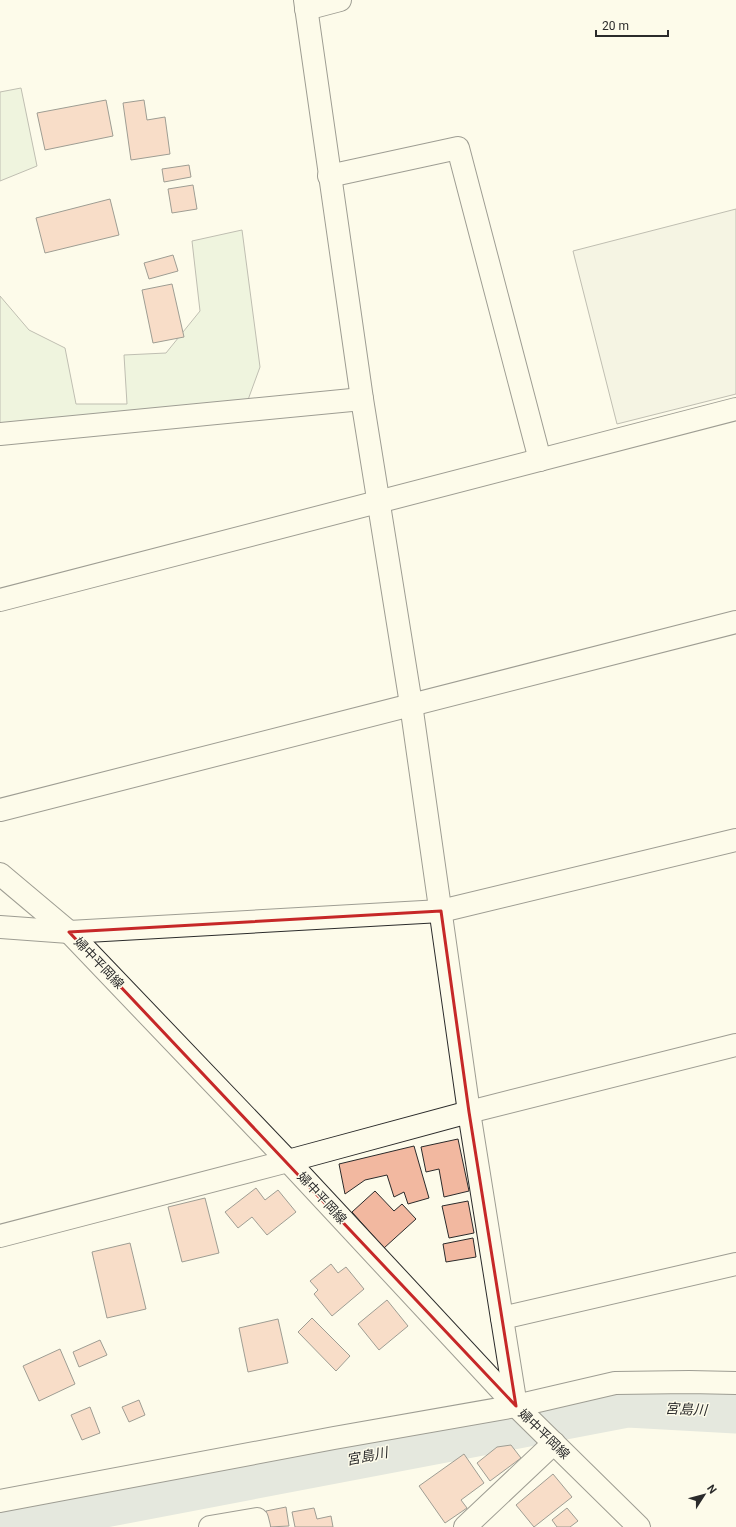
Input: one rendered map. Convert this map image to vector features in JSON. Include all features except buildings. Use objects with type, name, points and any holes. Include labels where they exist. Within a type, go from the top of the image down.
[{"type":"street","points":[[340,0],[306,4],[329,176],[362,399],[411,704],[469,1112],[502,1318],[520,1410]]},
{"type":"street","points":[[329,176],[458,148],[540,460]]},
{"type":"street","points":[[0,434],[362,399]]},
{"type":"street","points":[[0,600],[736,409]]},
{"type":"street","points":[[0,810],[736,622]]},
{"type":"street","points":[[0,927],[69,932],[441,911],[736,840]]},
{"type":"street","name":"婦中平岡線","points":[[0,874],[69,932],[288,1162],[520,1410],[639,1527]]},
{"type":"street","points":[[0,1236],[288,1162],[469,1112],[736,1045]]},
{"type":"street","points":[[502,1318],[736,1264]]},
{"type":"street","points":[[0,1501],[334,1438],[520,1410],[615,1383],[736,1383]]},
{"type":"street","points":[[465,1527],[550,1439]]},
{"type":"street","points":[[210,1527],[257,1518],[259,1527]]},
{"type":"highlighted area","points":[[441,911],[469,1112],[516,1406],[69,932]]},
{"type":"green space","points":[[21,88],[37,166],[0,181],[0,92]]},
{"type":"green space","points":[[242,230],[260,367],[245,408],[0,443],[0,296],[29,330],[65,348],[76,404],[127,404],[124,355],[166,353],[200,311],[192,241]]},
{"type":"shaded area","points":[[736,209],[736,394],[617,424],[573,251]]},
{"type":"waterway","name":"宮島川","points":[[0,1526],[628,1406],[736,1412]]}]
